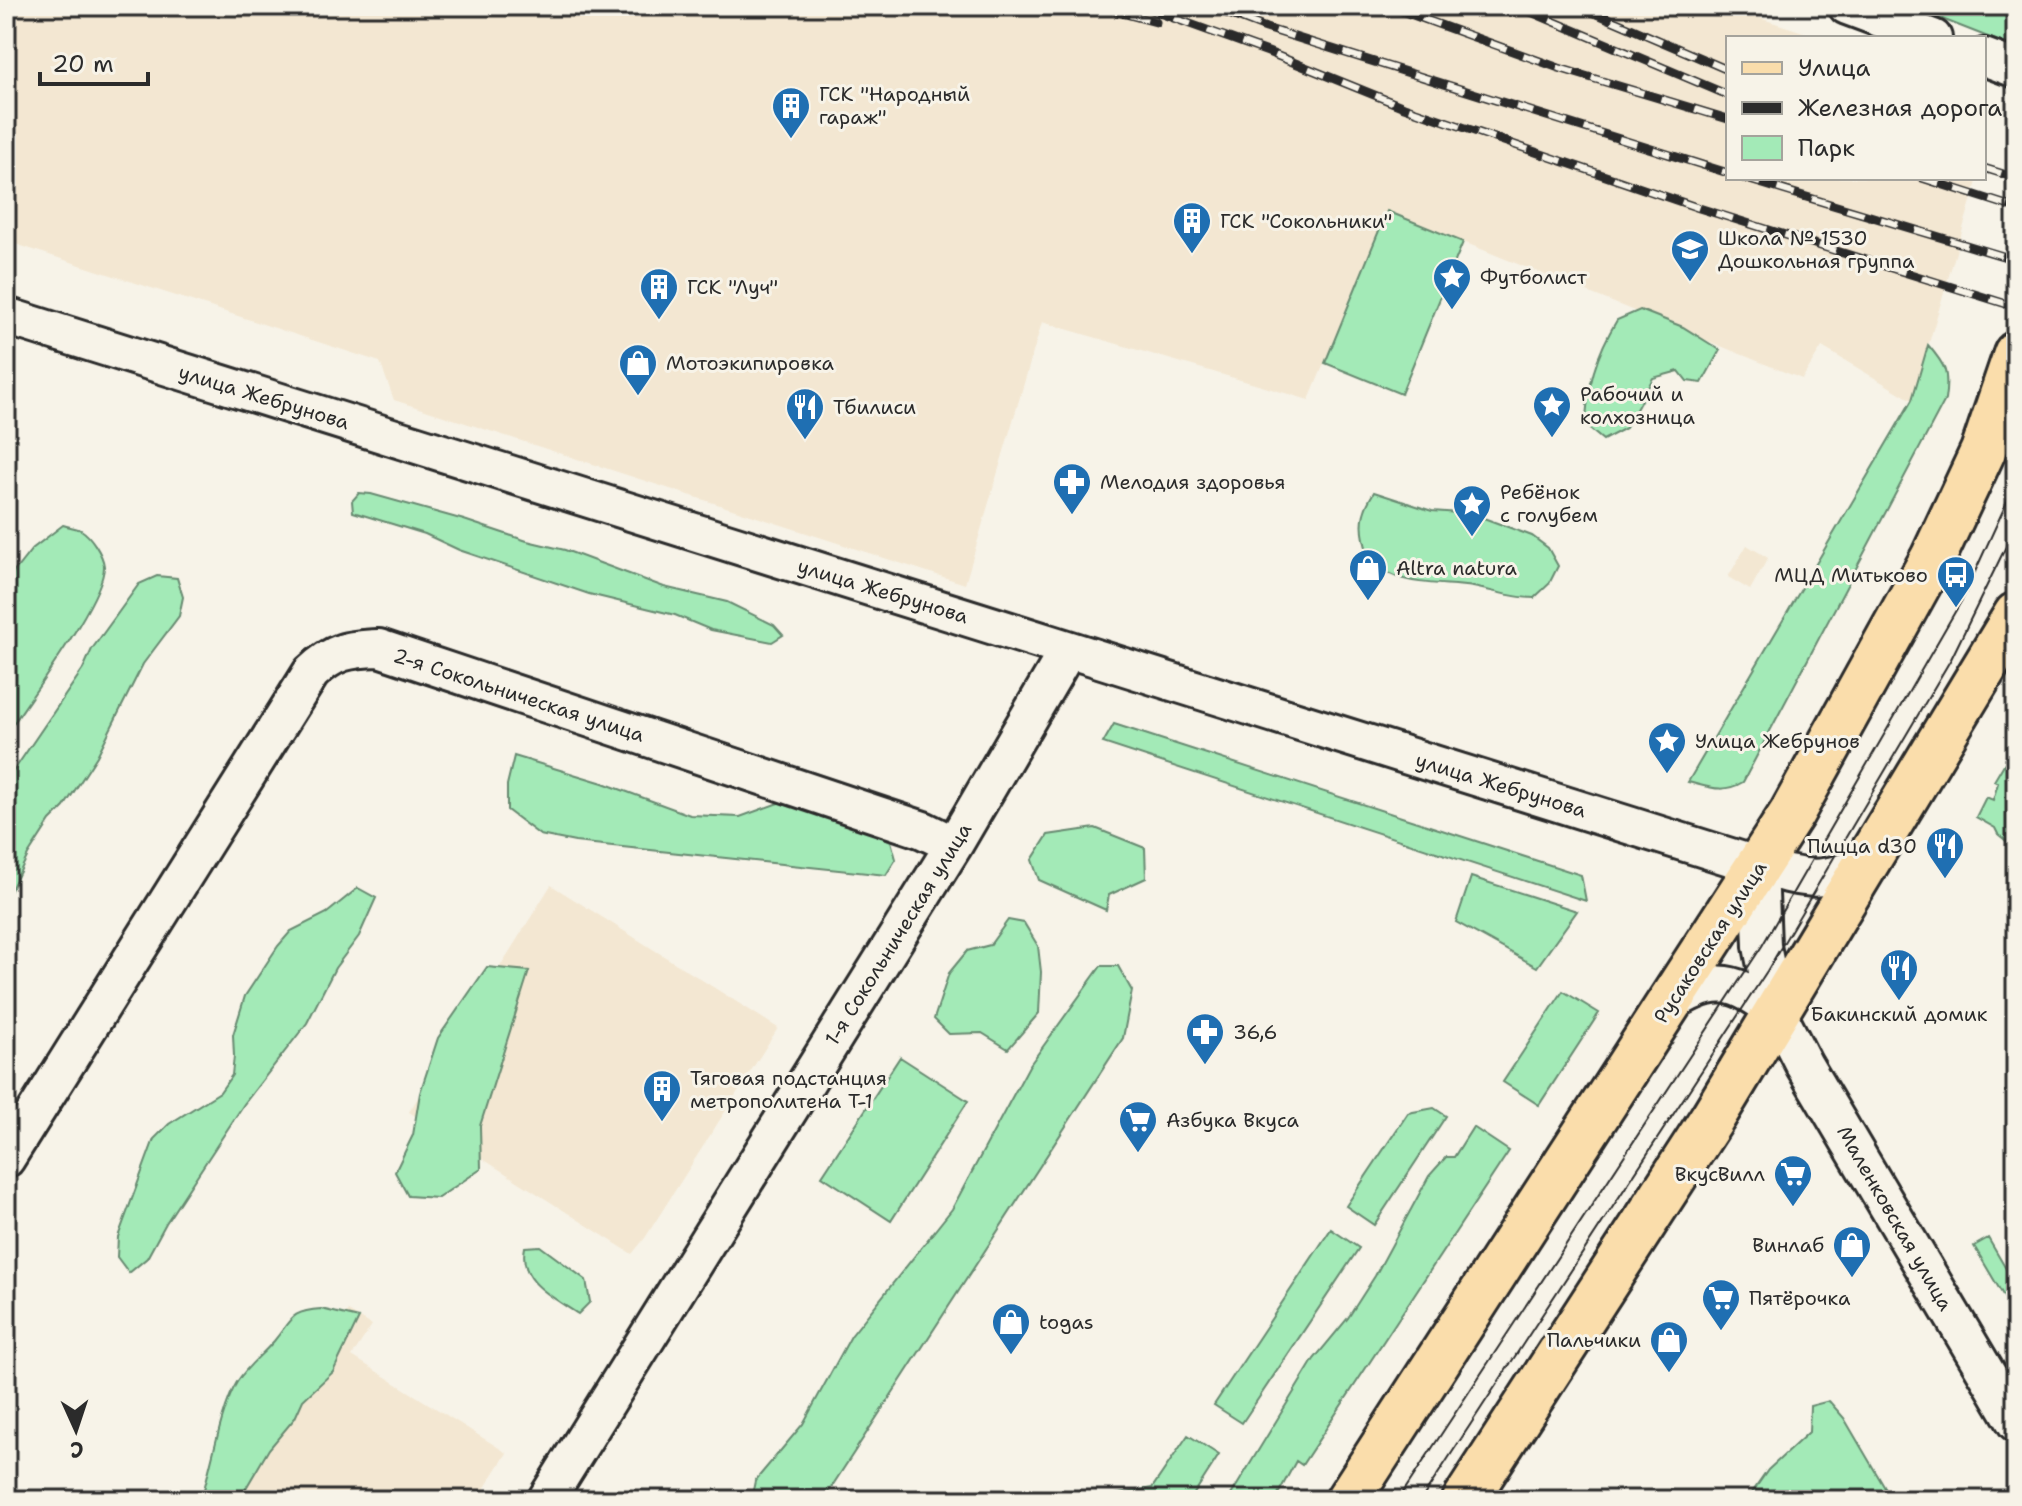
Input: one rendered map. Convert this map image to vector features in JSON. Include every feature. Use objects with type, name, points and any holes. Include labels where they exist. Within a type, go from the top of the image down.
[{"type":"main road","name":"Русаковская улица","points":[[1348,1500],[1759,866],[1822,760],[1933,558],[1983,451],[2016,354]]},
{"type":"main road","points":[[1465,1500],[1713,1117],[2016,615]]},
{"type":"street","points":[[1847,6],[1928,36]]},
{"type":"street","points":[[1986,58],[2016,69]]},
{"type":"street","name":"улица Жебрунова","points":[[6,316],[1803,879],[1845,873],[1868,863]]},
{"type":"street","name":"2-я Сокольническая улица","points":[[6,1159],[311,673],[328,657],[351,649],[379,648],[923,830],[954,845]]},
{"type":"street","name":"1-я Сокольническая улица","points":[[546,1500],[954,845],[1068,650]]},
{"type":"street","points":[[1759,866],[1762,946],[1777,1012]]},
{"type":"street","points":[[1670,1004],[1693,989],[1714,983],[1735,986],[1752,993],[1777,1012]]},
{"type":"street","name":"Маленковская улица","points":[[1777,1012],[1804,1065],[2016,1423]]},
{"type":"shaded area","points":[[6,6],[1722,6],[1816,36],[1726,36],[1726,180],[1977,180],[1912,400],[1822,347],[1802,379],[1387,211],[1309,400],[1042,322],[965,584],[394,400],[380,362],[6,241]]},
{"type":"shaded area","points":[[1747,545],[1768,558],[1750,590],[1728,577]]},
{"type":"shaded area","points":[[551,885],[778,1028],[632,1254],[409,1112]]},
{"type":"shaded area","points":[[348,1311],[372,1325],[352,1356],[507,1453],[477,1500],[223,1500]]},
{"type":"green space","points":[[1909,6],[2016,6],[2016,48]]},
{"type":"green space","points":[[1387,211],[1463,242],[1401,394],[1325,363]]},
{"type":"green space","points":[[1640,310],[1683,327],[1720,350],[1702,383],[1687,381],[1679,371],[1653,378],[1626,428],[1603,440],[1586,426],[1594,371],[1617,320]]},
{"type":"green space","points":[[1928,345],[1945,370],[1945,400],[1743,782],[1722,789],[1688,782],[1912,400]]},
{"type":"green space","points":[[1374,492],[1432,511],[1473,514],[1532,536],[1548,548],[1558,566],[1549,584],[1534,598],[1473,587],[1424,583],[1392,575],[1379,567],[1364,539],[1364,514]]},
{"type":"green space","points":[[359,493],[464,520],[565,550],[664,587],[727,602],[774,625],[783,635],[772,642],[711,630],[675,615],[589,594],[459,550],[425,534],[353,512],[352,501]]},
{"type":"green space","points":[[63,525],[81,530],[96,546],[104,566],[101,581],[79,625],[6,735],[6,582],[32,549]]},
{"type":"green space","points":[[157,576],[177,578],[183,597],[179,616],[143,664],[97,756],[28,855],[6,900],[6,782],[83,669],[92,649],[139,584]]},
{"type":"green space","points":[[1114,724],[1581,875],[1586,901],[1103,743]]},
{"type":"green space","points":[[2016,734],[2016,849],[1995,828],[1976,817],[1986,797],[1993,800],[1998,783],[1994,781],[2007,759]]},
{"type":"green space","points":[[514,756],[603,783],[690,815],[740,817],[781,802],[828,811],[891,841],[896,859],[886,875],[575,842],[540,835],[507,810],[507,785]]},
{"type":"green space","points":[[1095,828],[1145,848],[1146,878],[1109,895],[1106,910],[1039,880],[1032,860],[1048,835]]},
{"type":"green space","points":[[1471,877],[1577,911],[1537,967],[1456,922]]},
{"type":"green space","points":[[358,888],[376,898],[359,936],[335,968],[307,1023],[244,1104],[166,1223],[147,1258],[129,1273],[117,1257],[118,1237],[154,1139],[169,1124],[220,1092],[232,1075],[233,1035],[245,996],[278,946],[291,931],[327,913]]},
{"type":"green space","points":[[1008,920],[1024,923],[1038,946],[1041,972],[1039,1013],[1008,1049],[982,1033],[949,1034],[934,1019],[949,973],[967,951],[990,945]]},
{"type":"green space","points":[[1101,966],[1118,966],[1132,991],[1123,1038],[823,1500],[751,1500],[755,1481],[803,1424],[851,1336],[952,1209],[1029,1066]]},
{"type":"green space","points":[[487,967],[529,971],[480,1126],[481,1169],[438,1198],[408,1196],[395,1172],[413,1135],[420,1093],[438,1038]]},
{"type":"green space","points":[[1563,991],[1599,1013],[1539,1105],[1503,1082]]},
{"type":"green space","points":[[900,1057],[968,1101],[891,1221],[822,1176]]},
{"type":"green space","points":[[1434,1108],[1446,1116],[1374,1225],[1346,1206],[1408,1113]]},
{"type":"green space","points":[[1473,1127],[1509,1151],[1302,1465],[1296,1461],[1277,1496],[1279,1500],[1228,1500],[1314,1359],[1348,1318],[1375,1276],[1429,1176],[1446,1157],[1454,1157]]},
{"type":"green space","points":[[1331,1229],[1359,1248],[1242,1423],[1214,1405]]},
{"type":"green space","points":[[1988,1238],[2016,1286],[2016,1317],[1974,1246]]},
{"type":"green space","points":[[540,1246],[586,1280],[590,1302],[578,1314],[548,1295],[532,1279],[524,1259],[525,1247]]},
{"type":"green space","points":[[321,1309],[359,1318],[333,1372],[303,1400],[295,1418],[269,1449],[239,1500],[201,1500],[221,1422],[237,1382],[297,1314]]},
{"type":"green space","points":[[1829,1401],[1844,1418],[1892,1500],[1747,1500],[1768,1470],[1809,1432],[1810,1406]]},
{"type":"green space","points":[[1188,1435],[1219,1455],[1190,1500],[1087,1500],[1152,1488]]},
{"type":"tram line","points":[[1398,1500],[1762,946],[1963,598],[2016,482]]},
{"type":"tram line","points":[[1421,1500],[1767,971],[1951,659],[2016,526]]},
{"type":"railway","points":[[1095,6],[1156,22]]},
{"type":"railway","points":[[1140,6],[1268,52],[1404,107],[1699,208],[2016,307]]},
{"type":"railway","points":[[1208,6],[1266,28],[1726,172]]},
{"type":"railway","points":[[1388,6],[1559,68],[1726,118]]},
{"type":"railway","points":[[1517,6],[1726,94]]},
{"type":"railway","points":[[1579,6],[1726,69]]},
{"type":"railway","points":[[1986,169],[2016,178]]},
{"type":"railway","points":[[1750,180],[2016,260]]},
{"type":"railway","points":[[1928,180],[2016,208]]},
{"type":"place","name":"ГСК \"Народный гараж\"","points":[[791,140]]},
{"type":"place","name":"ГСК \"Сокольники\"","points":[[1192,255]]},
{"type":"place","name":"Школа № 1530 Дошкольная группа","points":[[1690,283]]},
{"type":"place","name":"Футболист","points":[[1452,311]]},
{"type":"place","name":"ГСК \"Луч\"","points":[[659,321]]},
{"type":"place","name":"Мотоэкипировка","points":[[638,397]]},
{"type":"place","name":"Рабочий и колхозница","points":[[1552,439]]},
{"type":"place","name":"Тбилиси","points":[[805,441]]},
{"type":"place","name":"Мелодия здоровья","points":[[1072,516]]},
{"type":"place","name":"Ребёнок с голубем","points":[[1472,538]]},
{"type":"place","name":"Altra natura","points":[[1368,602]]},
{"type":"place","name":"МЦД Митьково","points":[[1956,609]]},
{"type":"place","name":"Улица Жебрунов","points":[[1667,775]]},
{"type":"place","name":"Пицца d30","points":[[1945,880]]},
{"type":"place","name":"Бакинский домик","points":[[1899,1002]]},
{"type":"place","name":"36,6","points":[[1205,1066]]},
{"type":"place","name":"Тяговая подстанция метрополитена Т-1","points":[[662,1123]]},
{"type":"place","name":"Азбука Вкуса","points":[[1138,1154]]},
{"type":"place","name":"ВкусВилл","points":[[1793,1208]]},
{"type":"place","name":"Винлаб","points":[[1852,1279]]},
{"type":"place","name":"Пятёрочка","points":[[1721,1332]]},
{"type":"place","name":"togas","points":[[1011,1356]]},
{"type":"place","name":"Пальчики","points":[[1669,1374]]}]
